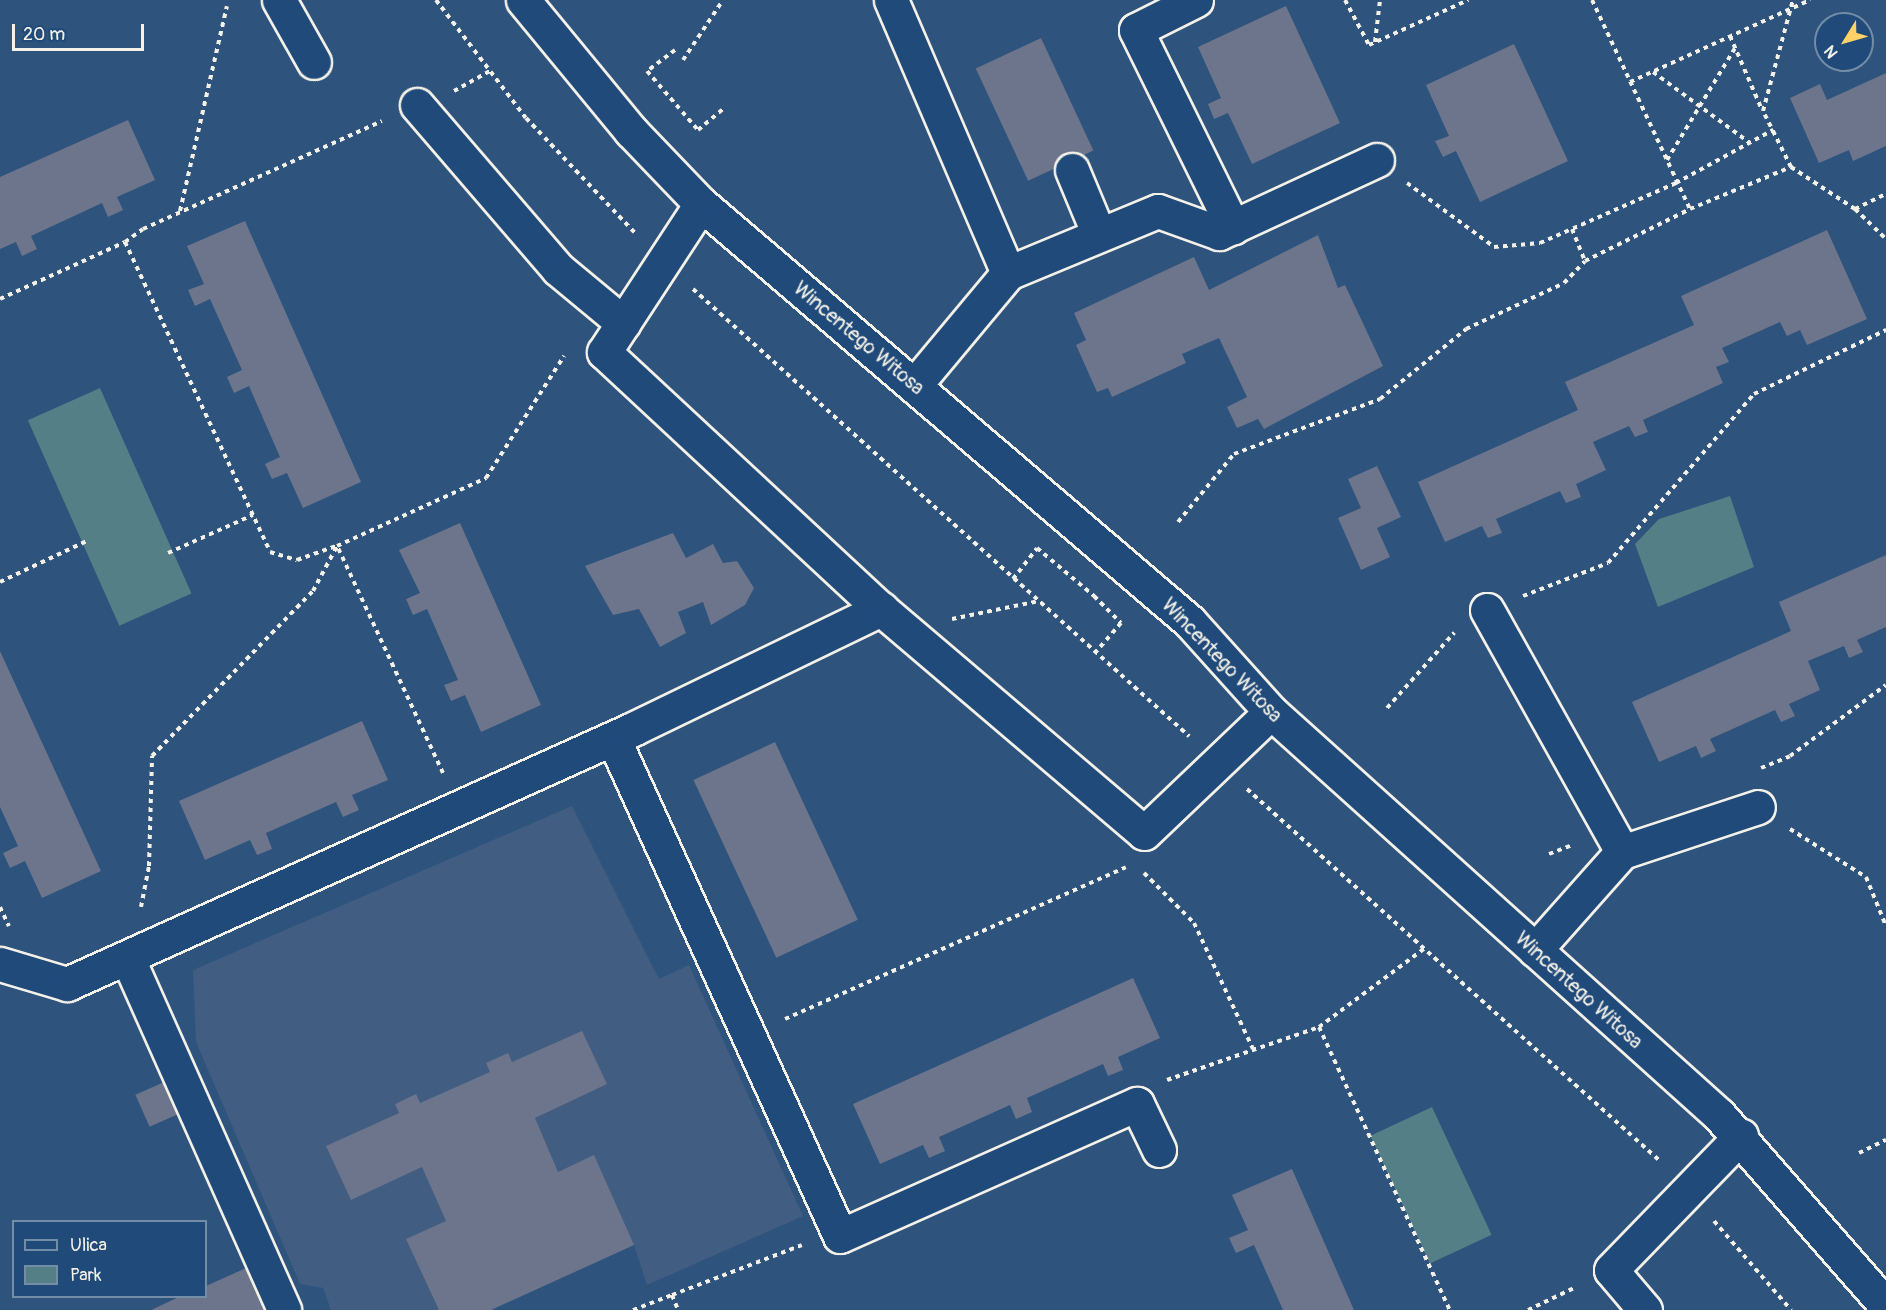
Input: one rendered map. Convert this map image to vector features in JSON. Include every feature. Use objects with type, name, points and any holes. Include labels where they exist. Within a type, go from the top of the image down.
[{"type":"street","points":[[279,0],[314,62]]},
{"type":"street","name":"Wincentego Witosa","points":[[523,0],[632,131],[701,204],[1190,622],[1271,712],[1741,1137],[1886,1306]]},
{"type":"street","points":[[891,0],[1008,273]]},
{"type":"street","points":[[1196,0],[1137,30],[1233,227]]},
{"type":"street","points":[[417,105],[558,268],[597,304],[623,323]]},
{"type":"street","points":[[915,386],[1008,273],[1158,211],[1219,233],[1377,160]]},
{"type":"street","points":[[1072,170],[1099,235]]},
{"type":"street","points":[[701,204],[647,253],[623,323],[604,352],[1140,848],[1218,763],[1271,712]]},
{"type":"street","points":[[0,964],[67,984],[128,959],[613,738],[881,609]]},
{"type":"street","points":[[1488,610],[1622,852]]},
{"type":"street","points":[[613,738],[840,1236],[1137,1104],[1159,1150]]},
{"type":"street","points":[[1535,950],[1622,852],[1771,813]]},
{"type":"street","points":[[128,959],[284,1310]]},
{"type":"street","points":[[1645,1310],[1611,1270],[1741,1137]]},
{"type":"path","points":[[436,0],[490,71],[562,158],[640,237],[647,253],[1097,651],[1688,1190],[1791,1310]]},
{"type":"path","points":[[683,60],[723,0]]},
{"type":"path","points":[[1345,0],[1369,45],[1468,0]]},
{"type":"path","points":[[1375,43],[1380,0]]},
{"type":"path","points":[[1592,0],[1690,209]]},
{"type":"path","points":[[1763,111],[1788,10],[1793,0]]},
{"type":"path","points":[[1630,82],[1810,0]]},
{"type":"path","points":[[180,212],[227,6]]},
{"type":"path","points":[[1730,36],[1791,167],[1854,208],[1886,239]]},
{"type":"path","points":[[1667,161],[1735,48]]},
{"type":"path","points":[[675,50],[647,71],[698,130],[724,107]]},
{"type":"path","points":[[0,299],[125,242],[180,212],[417,105],[441,100],[490,71]]},
{"type":"path","points":[[1653,72],[1750,143]]},
{"type":"path","points":[[1377,160],[1494,247],[1540,243],[1676,183],[1773,130]]},
{"type":"path","points":[[1179,522],[1234,454],[1380,399],[1466,329],[1564,283],[1585,261],[1690,209],[1791,167]]},
{"type":"path","points":[[1854,208],[1886,194]]},
{"type":"path","points":[[1572,229],[1585,261]]},
{"type":"path","points":[[125,242],[270,552],[297,561],[337,546],[486,478],[597,304]]},
{"type":"path","points":[[1387,708],[1469,617],[1608,563],[1754,394],[1886,330]]},
{"type":"path","points":[[168,553],[253,516]]},
{"type":"path","points":[[0,582],[90,540]]},
{"type":"path","points":[[337,546],[447,780]]},
{"type":"path","points":[[140,912],[149,866],[152,756],[313,591],[337,546]]},
{"type":"path","points":[[1013,579],[1037,548],[1094,596],[1121,623],[1097,651]]},
{"type":"path","points":[[909,633],[1040,601]]},
{"type":"path","points":[[1764,766],[1767,775]]},
{"type":"path","points":[[1771,813],[1788,827],[1866,877],[1886,927]]},
{"type":"path","points":[[748,1035],[1140,848],[1194,923],[1253,1049]]},
{"type":"path","points":[[1162,1082],[1318,1027],[1425,948]]},
{"type":"path","points":[[1318,1027],[1450,1310]]},
{"type":"path","points":[[1859,1153],[1886,1140]]},
{"type":"path","points":[[633,1310],[840,1236]]},
{"type":"path","points":[[1528,1310],[1611,1270]]},
{"type":"path","points":[[672,1295],[678,1310]]},
{"type":"shaded area","points":[[572,806],[659,979],[689,965],[803,1216],[647,1285],[634,1245],[491,1310],[331,1310],[323,1288],[300,1284],[196,1042],[193,970]]},
{"type":"green space","points":[[100,388],[192,594],[119,626],[28,420]]},
{"type":"green space","points":[[1730,496],[1754,567],[1658,607],[1635,544],[1659,519]]},
{"type":"green space","points":[[1432,1107],[1492,1235],[1430,1264],[1370,1136]]},
{"type":"building","points":[[1286,6],[1340,123],[1252,164],[1228,113],[1214,119],[1208,104],[1221,98],[1198,47]]},
{"type":"building","points":[[1041,38],[1093,150],[1028,181],[976,68]]},
{"type":"building","points":[[1514,44],[1568,161],[1480,202],[1456,151],[1443,157],[1435,141],[1449,136],[1426,85]]},
{"type":"building","points":[[1886,73],[1886,146],[1853,161],[1849,150],[1819,163],[1790,98],[1820,84],[1827,100]]},
{"type":"building","points":[[128,120],[155,180],[117,197],[123,210],[108,217],[102,203],[31,236],[37,249],[22,256],[16,242],[0,249],[0,177]]},
{"type":"building","points":[[245,221],[361,482],[303,508],[287,473],[272,479],[265,464],[280,457],[249,386],[234,393],[227,377],[242,370],[210,299],[195,306],[188,290],[204,284],[187,246]]},
{"type":"building","points":[[1827,230],[1867,319],[1807,345],[1800,330],[1787,336],[1780,322],[1722,348],[1729,362],[1716,367],[1723,383],[1643,420],[1648,432],[1635,437],[1629,426],[1593,442],[1606,470],[1576,484],[1581,497],[1566,503],[1560,491],[1496,519],[1502,533],[1488,538],[1482,526],[1445,542],[1418,482],[1578,410],[1565,382],[1694,325],[1681,296]]},
{"type":"building","points":[[1318,235],[1338,288],[1345,285],[1383,366],[1264,429],[1258,419],[1237,428],[1227,407],[1247,397],[1219,338],[1182,354],[1186,363],[1112,397],[1108,388],[1097,392],[1076,345],[1086,340],[1074,313],[1194,257],[1209,290]]},
{"type":"building","points":[[1377,466],[1401,517],[1377,528],[1390,557],[1361,570],[1338,518],[1361,508],[1348,479]]},
{"type":"building","points":[[460,523],[541,705],[481,732],[465,695],[451,701],[444,685],[458,680],[427,609],[413,615],[406,599],[420,593],[399,550]]},
{"type":"building","points":[[673,533],[686,558],[713,544],[723,563],[737,561],[754,588],[745,605],[711,625],[703,602],[678,612],[686,633],[660,647],[639,609],[613,615],[585,566]]},
{"type":"building","points":[[1886,555],[1886,627],[1857,640],[1863,652],[1849,658],[1844,646],[1808,661],[1820,690],[1789,704],[1795,716],[1781,722],[1775,710],[1710,739],[1716,751],[1701,758],[1696,746],[1659,762],[1632,702],[1791,631],[1779,602]]},
{"type":"building","points":[[0,651],[101,871],[42,898],[25,861],[10,868],[3,853],[18,846],[0,807]]},
{"type":"building","points":[[362,721],[388,780],[352,795],[359,810],[343,817],[336,802],[266,833],[272,849],[257,855],[250,840],[205,860],[179,801]]},
{"type":"building","points":[[775,742],[858,920],[776,958],[693,780]]},
{"type":"building","points":[[1133,978],[1160,1038],[1118,1057],[1123,1070],[1108,1076],[1103,1064],[1027,1098],[1032,1112],[1016,1119],[1010,1105],[939,1137],[945,1151],[929,1158],[923,1145],[880,1164],[853,1104]]},
{"type":"building","points":[[582,1031],[607,1084],[535,1118],[558,1172],[594,1155],[634,1245],[491,1310],[439,1310],[406,1239],[446,1221],[422,1167],[351,1200],[326,1146],[399,1113],[395,1104],[416,1094],[420,1103],[490,1072],[486,1063],[508,1053],[512,1062]]},
{"type":"building","points":[[171,1079],[185,1111],[150,1127],[135,1095]]},
{"type":"building","points":[[1292,1169],[1354,1310],[1283,1310],[1254,1245],[1236,1253],[1229,1238],[1248,1230],[1232,1195]]},
{"type":"building","points":[[246,1268],[265,1310],[151,1310],[177,1298],[207,1298],[207,1286]]}]
